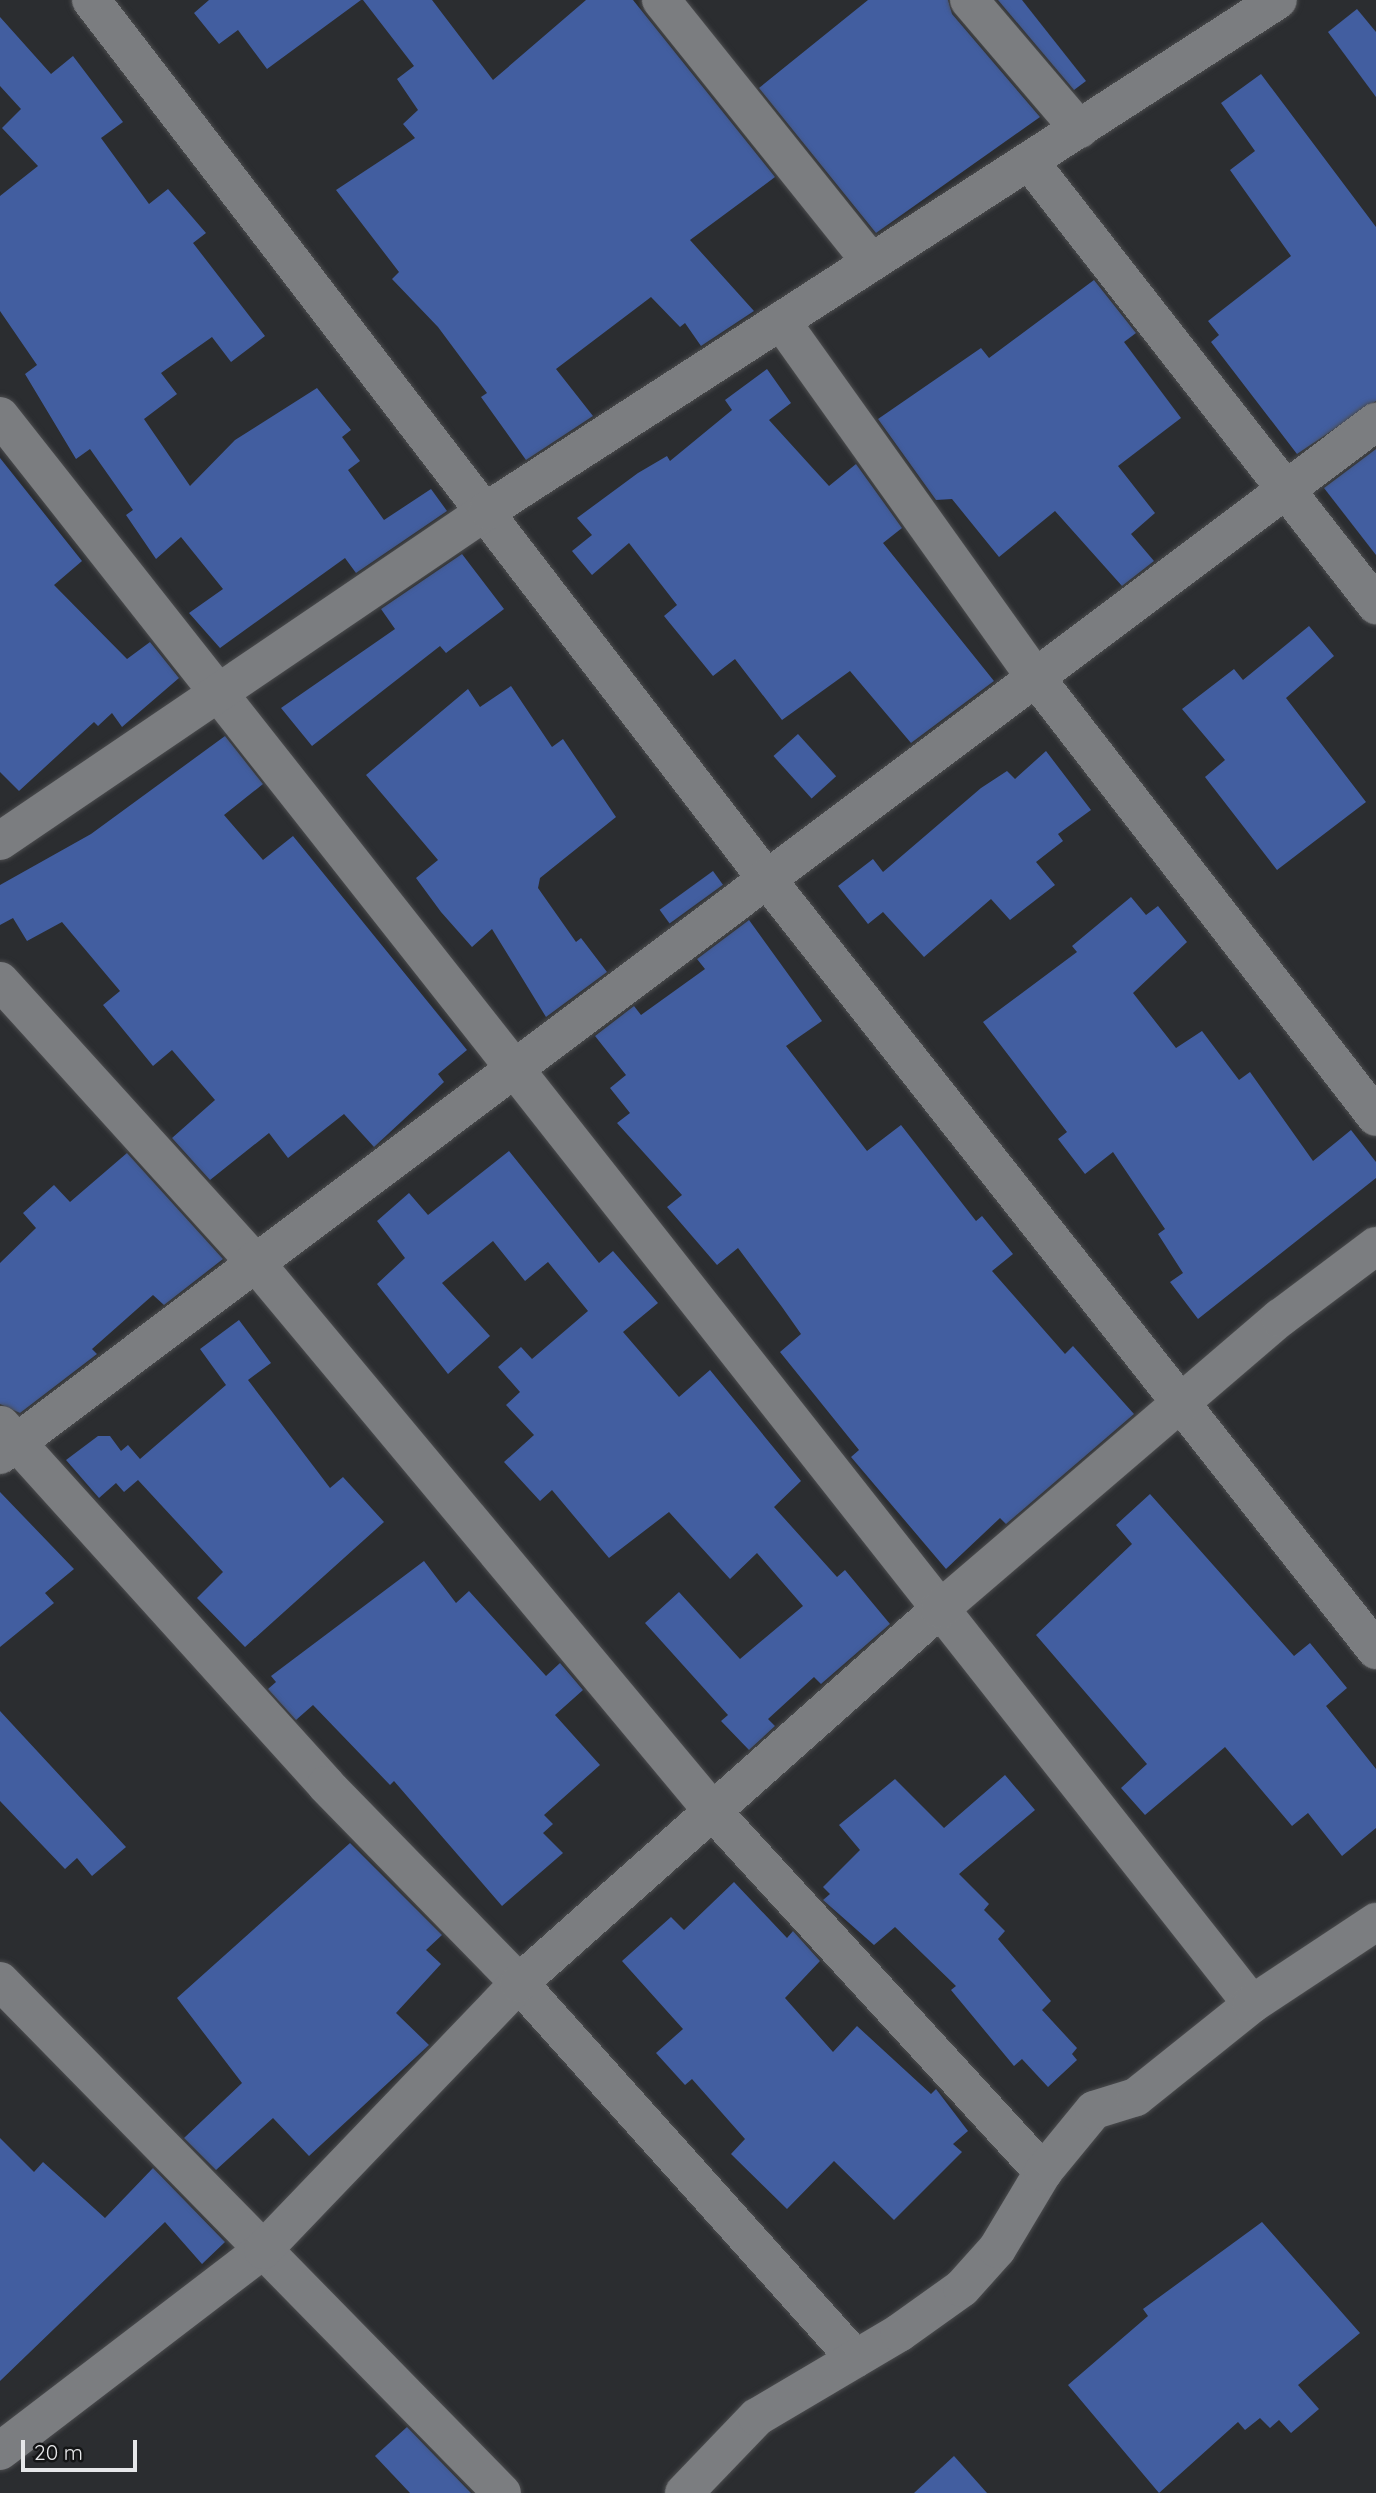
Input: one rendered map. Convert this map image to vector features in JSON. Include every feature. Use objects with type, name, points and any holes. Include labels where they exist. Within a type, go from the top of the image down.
[{"type":"street","points":[[91,0],[488,510],[766,878],[1376,1650]]},
{"type":"street","points":[[661,0],[870,261]]},
{"type":"street","points":[[969,0],[1079,129]]},
{"type":"street","points":[[0,841],[488,510],[1276,1]]},
{"type":"street","points":[[1029,161],[1285,494],[1376,605]]},
{"type":"street","points":[[781,321],[1036,678],[1376,1117]]},
{"type":"street","points":[[0,416],[1252,2004]]},
{"type":"street","points":[[855,2358],[519,1983],[326,1785],[6,1440],[513,1070],[766,878],[1285,494],[1376,422]]},
{"type":"street","points":[[0,981],[254,1261],[715,1814],[1043,2172]]},
{"type":"street","points":[[0,2451],[263,2250],[519,1983],[715,1814],[940,1609],[1180,1403],[1376,1246]]},
{"type":"street","points":[[684,2493],[757,2417],[855,2358],[962,2288],[997,2249],[1043,2172],[1094,2110],[1136,2096],[1252,2004],[1376,1922]]},
{"type":"street","points":[[0,1981],[502,2493]]},
{"type":"building","points":[[209,0],[361,0],[267,69],[238,30],[219,44],[194,13]]},
{"type":"building","points":[[363,0],[432,0],[493,80],[586,0],[633,0],[775,177],[690,240],[754,311],[701,346],[685,323],[680,327],[651,297],[556,369],[593,416],[526,460],[481,397],[487,393],[438,327],[392,279],[399,272],[336,190],[415,138],[403,124],[418,110],[397,79],[414,66]]},
{"type":"building","points":[[868,0],[948,0],[952,14],[1040,117],[876,233],[759,88]]},
{"type":"building","points":[[998,0],[1022,0],[1086,81],[1074,90]]},
{"type":"building","points":[[1357,9],[1376,32],[1376,97],[1328,32]]},
{"type":"building","points":[[0,17],[51,74],[73,56],[123,122],[101,138],[149,204],[168,189],[206,233],[193,243],[265,336],[231,362],[212,337],[161,373],[177,394],[144,419],[190,486],[235,440],[317,388],[351,430],[342,437],[360,461],[348,470],[384,520],[431,489],[447,511],[356,573],[345,558],[220,648],[189,613],[223,589],[181,537],[156,559],[126,515],[133,510],[90,449],[76,459],[25,374],[37,365],[0,311],[0,196],[38,166],[2,128],[21,109],[0,86]]},
{"type":"building","points":[[1261,74],[1376,227],[1376,401],[1297,454],[1211,342],[1219,335],[1208,321],[1291,256],[1230,170],[1255,151],[1221,103]]},
{"type":"building","points":[[1094,280],[1136,333],[1124,342],[1181,418],[1118,466],[1155,513],[1131,534],[1154,561],[1122,586],[1055,511],[999,557],[952,499],[936,500],[878,419],[981,348],[989,358]]},
{"type":"building","points":[[767,369],[791,403],[769,420],[829,486],[856,464],[902,528],[883,543],[994,681],[911,743],[850,671],[782,720],[735,659],[713,676],[664,616],[677,605],[629,543],[592,575],[572,551],[592,535],[577,518],[638,473],[667,456],[670,461],[732,410],[725,400]]},
{"type":"building","points":[[1376,449],[1376,555],[1324,488]]},
{"type":"building","points":[[0,458],[82,561],[54,585],[127,659],[150,642],[179,678],[122,727],[112,713],[98,726],[94,722],[19,791],[0,772]]},
{"type":"building","points":[[462,554],[504,609],[446,653],[440,646],[312,746],[281,708],[395,629],[381,609]]},
{"type":"building","points":[[1309,626],[1334,656],[1286,698],[1366,802],[1277,870],[1205,777],[1225,760],[1182,709],[1234,669],[1243,680]]},
{"type":"building","points":[[511,686],[552,747],[563,739],[616,817],[540,878],[538,888],[576,942],[581,938],[607,972],[546,1017],[492,929],[472,947],[441,912],[416,878],[438,860],[366,775],[468,689],[480,707]]},
{"type":"building","points":[[798,734],[836,776],[812,798],[773,756]]},
{"type":"building","points":[[225,736],[263,784],[224,815],[263,860],[293,836],[467,1050],[438,1074],[444,1082],[374,1147],[344,1114],[288,1158],[269,1133],[210,1180],[172,1138],[215,1100],[172,1050],[153,1066],[103,1005],[120,991],[62,922],[27,941],[13,918],[0,925],[0,885],[91,834]]},
{"type":"building","points":[[1046,751],[1091,810],[1058,834],[1063,841],[1036,862],[1055,885],[1010,920],[991,899],[924,957],[883,912],[868,924],[838,886],[873,859],[883,872],[981,788],[1007,771],[1015,779]]},
{"type":"building","points":[[713,871],[723,885],[670,924],[660,910]]},
{"type":"building","points":[[1131,897],[1146,915],[1158,906],[1187,942],[1133,993],[1176,1048],[1202,1031],[1239,1080],[1250,1072],[1313,1161],[1351,1130],[1376,1162],[1376,1178],[1198,1319],[1170,1282],[1183,1273],[1158,1234],[1165,1229],[1113,1152],[1085,1174],[1058,1139],[1067,1132],[983,1022],[1077,952],[1072,946]]},
{"type":"building","points":[[749,920],[822,1021],[786,1046],[867,1151],[901,1125],[976,1221],[982,1216],[1013,1254],[992,1271],[1065,1354],[1073,1346],[1134,1414],[1006,1524],[1000,1518],[946,1569],[851,1457],[859,1450],[780,1352],[801,1334],[782,1307],[738,1248],[717,1265],[667,1207],[682,1195],[617,1123],[630,1113],[610,1088],[626,1075],[595,1036],[634,1006],[641,1015],[705,969],[697,959]]},
{"type":"building","points":[[509,1151],[599,1263],[613,1251],[658,1303],[623,1332],[679,1397],[710,1370],[801,1481],[774,1507],[837,1577],[845,1570],[890,1624],[821,1684],[814,1677],[768,1719],[775,1726],[749,1750],[721,1721],[728,1715],[645,1623],[679,1592],[740,1659],[803,1606],[757,1553],[730,1579],[669,1512],[609,1558],[552,1490],[540,1501],[504,1462],[534,1435],[506,1405],[520,1392],[498,1367],[521,1347],[532,1359],[588,1311],[548,1262],[525,1281],[493,1241],[442,1283],[490,1336],[448,1374],[377,1284],[405,1258],[377,1221],[409,1193],[428,1215]]},
{"type":"building","points":[[127,1153],[223,1259],[164,1305],[153,1295],[92,1349],[97,1354],[20,1413],[0,1404],[0,1263],[36,1228],[23,1213],[54,1185],[70,1202]]},
{"type":"building","points":[[239,1320],[271,1363],[248,1380],[330,1488],[343,1477],[384,1522],[245,1647],[197,1598],[223,1572],[138,1480],[124,1492],[116,1483],[99,1498],[66,1460],[98,1436],[110,1436],[121,1451],[128,1445],[140,1459],[226,1385],[200,1349]]},
{"type":"building","points":[[0,1492],[74,1569],[45,1593],[54,1603],[0,1647]]},
{"type":"building","points":[[1150,1494],[1294,1656],[1310,1643],[1347,1688],[1326,1706],[1376,1769],[1376,1828],[1342,1856],[1308,1813],[1292,1826],[1225,1747],[1145,1815],[1121,1788],[1147,1764],[1036,1635],[1132,1544],[1116,1525]]},
{"type":"building","points":[[424,1561],[456,1603],[469,1591],[546,1676],[560,1663],[583,1690],[555,1715],[600,1765],[544,1815],[553,1824],[543,1833],[563,1853],[502,1906],[394,1781],[390,1785],[313,1705],[296,1720],[268,1689],[276,1682],[271,1676]]},
{"type":"building","points":[[0,1711],[126,1847],[92,1876],[77,1858],[65,1869],[0,1801]]},
{"type":"building","points":[[1005,1775],[1035,1810],[959,1874],[989,1904],[984,1910],[1005,1931],[998,1939],[1051,2001],[1042,2010],[1077,2048],[1072,2054],[1077,2060],[1048,2087],[1022,2059],[1014,2066],[951,1990],[956,1986],[895,1927],[874,1945],[823,1900],[830,1894],[823,1887],[860,1850],[839,1825],[895,1779],[944,1828]]},
{"type":"building","points":[[350,1843],[442,1935],[426,1950],[441,1964],[396,2013],[429,2045],[309,2156],[273,2118],[216,2170],[184,2138],[242,2083],[177,1998]]},
{"type":"building","points":[[734,1882],[787,1938],[793,1931],[820,1961],[785,1998],[833,2052],[857,2026],[931,2094],[936,2089],[968,2131],[953,2144],[962,2152],[894,2220],[834,2161],[787,2209],[731,2154],[745,2139],[692,2079],[685,2085],[656,2053],[683,2029],[622,1961],[671,1917],[684,1930]]},
{"type":"building","points":[[0,2138],[34,2172],[43,2162],[105,2218],[153,2168],[225,2242],[202,2264],[165,2222],[0,2381]]},
{"type":"building","points":[[1262,2222],[1360,2333],[1298,2385],[1319,2409],[1291,2433],[1279,2420],[1270,2428],[1260,2418],[1245,2430],[1238,2422],[1159,2493],[1068,2385],[1148,2316],[1143,2309]]},
{"type":"building","points":[[407,2427],[471,2493],[410,2493],[375,2456]]},
{"type":"building","points":[[954,2456],[987,2493],[914,2493]]}]
